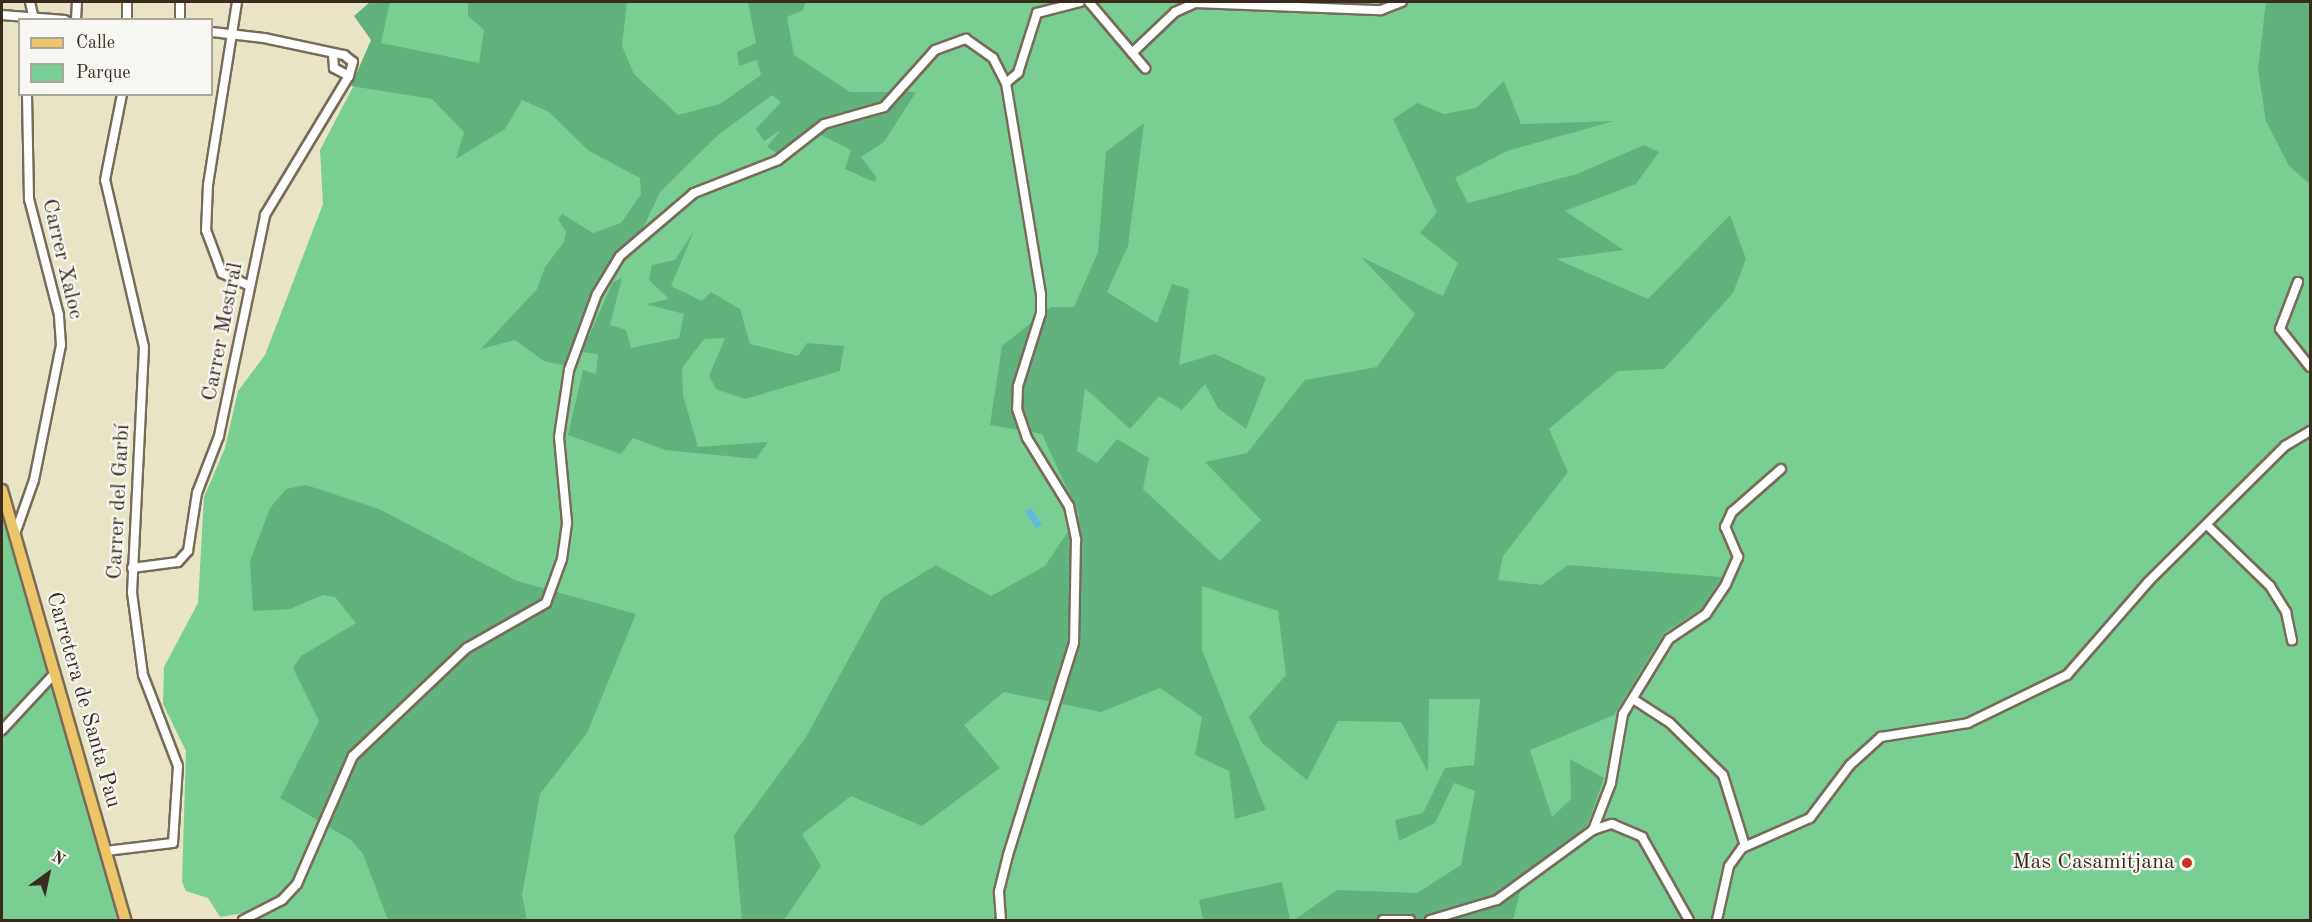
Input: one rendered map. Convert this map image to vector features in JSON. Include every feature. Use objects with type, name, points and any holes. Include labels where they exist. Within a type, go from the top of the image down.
[{"type":"main road","name":"Carretera de Santa Pau","points":[[2,490],[125,921]]},
{"type":"street","points":[[2,15],[34,18],[30,2]]},
{"type":"street","points":[[76,18],[77,2]]},
{"type":"street","points":[[127,18],[128,2]]},
{"type":"street","points":[[180,2],[180,18]]},
{"type":"street","points":[[237,2],[235,34],[208,185],[206,230],[222,273],[250,286]]},
{"type":"street","points":[[1006,83],[1016,76],[1037,14],[1080,2]]},
{"type":"street","points":[[1089,2],[1145,68]]},
{"type":"street","points":[[1132,53],[1175,12],[1195,3],[1381,10],[1402,2]]},
{"type":"street","points":[[213,32],[235,34],[333,53],[351,59],[349,76],[334,68],[333,53]]},
{"type":"street","points":[[243,921],[282,900],[297,884],[354,756],[466,648],[546,603],[562,559],[567,522],[559,437],[569,370],[597,294],[621,256],[693,193],[778,160],[824,124],[897,98],[948,42],[966,39],[982,46],[1006,83],[1041,294],[1041,313],[1021,368],[1017,409],[1027,438],[1068,506],[1076,540],[1074,643],[1008,855],[999,892],[1001,921]]},
{"type":"street","name":"Carrer Mestral","points":[[132,568],[178,562],[188,551],[196,498],[218,443],[268,209],[349,76]]},
{"type":"street","name":"Carrer Xaloc","points":[[15,534],[34,480],[62,345],[59,315],[29,199],[27,96]]},
{"type":"street","name":"Carrer del Garbí","points":[[106,851],[172,843],[175,830],[177,758],[143,675],[132,568],[144,347],[105,180],[122,96]]},
{"type":"street","points":[[2298,282],[2280,329],[2310,368]]},
{"type":"street","points":[[1717,921],[1729,866],[1745,846],[1810,818],[1847,769],[1881,737],[1968,723],[2067,675],[2106,626],[2285,446],[2310,431]]},
{"type":"street","points":[[1593,830],[1611,783],[1623,714],[1669,639],[1706,614],[1725,584],[1738,557],[1725,527],[1732,512],[1781,469]]},
{"type":"street","points":[[2207,525],[2270,586],[2286,612],[2292,640]]},
{"type":"street","points":[[2,730],[55,674]]},
{"type":"street","points":[[1633,699],[1670,723],[1723,775],[1745,846]]},
{"type":"street","points":[[1430,921],[1507,895],[1593,830],[1620,825],[1642,837],[1689,921]]},
{"type":"street","points":[[1383,921],[1410,921]]},
{"type":"green space","points":[[370,2],[390,2],[381,43],[479,63],[484,30],[468,16],[468,2],[627,2],[622,46],[634,74],[678,115],[720,104],[761,75],[757,60],[739,66],[737,52],[756,43],[748,2],[806,2],[803,10],[787,17],[794,55],[850,92],[916,92],[884,142],[861,157],[877,178],[874,182],[845,169],[851,150],[821,135],[777,153],[767,147],[781,130],[764,141],[756,129],[781,102],[772,95],[718,135],[660,192],[642,230],[611,265],[595,289],[567,366],[544,361],[515,340],[481,349],[537,289],[545,267],[564,242],[566,232],[558,219],[562,214],[593,233],[621,223],[641,194],[640,178],[589,151],[549,112],[522,100],[505,129],[456,159],[464,132],[432,99],[351,86],[371,40],[354,16]]},
{"type":"green space","points":[[384,2],[2310,2],[2310,920],[239,920],[250,912],[220,917],[208,898],[186,891],[182,882],[186,751],[163,704],[164,667],[198,603],[204,497],[225,448],[238,391],[265,355],[323,204],[320,150],[379,37]]},
{"type":"green space","points":[[2266,2],[2310,2],[2310,184],[2289,166],[2266,121],[2258,70]]},
{"type":"green space","points":[[1504,81],[1521,124],[1614,121],[1507,151],[1455,178],[1468,203],[1577,174],[1644,145],[1659,152],[1636,184],[1565,211],[1624,250],[1556,259],[1648,299],[1730,215],[1746,259],[1733,293],[1664,369],[1618,371],[1549,429],[1568,472],[1503,556],[1498,580],[1541,585],[1568,565],[1722,577],[1702,608],[1664,633],[1614,715],[1530,750],[1552,817],[1571,799],[1570,759],[1604,778],[1587,826],[1524,875],[1513,920],[1294,920],[1337,890],[1417,893],[1461,865],[1475,791],[1454,783],[1435,823],[1399,841],[1395,820],[1423,813],[1445,768],[1474,765],[1480,699],[1429,699],[1428,772],[1401,722],[1338,721],[1307,780],[1262,743],[1249,717],[1286,675],[1278,611],[1202,586],[1202,650],[1266,810],[1235,819],[1229,771],[1195,755],[1202,717],[1160,688],[1101,712],[1004,692],[964,725],[1000,768],[922,826],[851,796],[802,834],[821,866],[784,920],[742,920],[734,835],[806,737],[882,598],[936,565],[991,596],[1045,566],[1079,515],[1042,434],[990,425],[1002,346],[1051,307],[1074,307],[1098,252],[1106,152],[1144,123],[1128,246],[1107,292],[1157,323],[1172,284],[1189,289],[1179,365],[1215,354],[1266,378],[1246,429],[1218,408],[1205,384],[1182,410],[1159,396],[1130,429],[1085,388],[1077,451],[1097,463],[1117,439],[1149,458],[1143,489],[1220,561],[1261,520],[1205,462],[1247,453],[1305,380],[1377,367],[1415,314],[1361,257],[1443,296],[1458,263],[1420,233],[1437,212],[1393,119],[1417,103],[1444,114],[1476,108]]},
{"type":"green space","points":[[694,231],[671,286],[702,301],[711,292],[740,309],[750,344],[798,356],[807,343],[844,346],[840,371],[745,399],[716,389],[709,376],[725,338],[704,339],[682,368],[683,395],[698,447],[768,442],[756,459],[665,450],[633,438],[621,454],[568,435],[583,370],[596,374],[598,354],[582,352],[613,282],[622,278],[610,325],[626,330],[631,348],[679,338],[684,314],[646,304],[669,299],[649,280],[652,265],[675,260]]},
{"type":"green space","points":[[306,485],[379,509],[517,581],[636,614],[587,733],[540,794],[522,895],[527,920],[388,920],[363,854],[351,840],[280,798],[319,721],[293,668],[301,656],[356,623],[335,597],[323,595],[290,609],[253,611],[250,561],[270,508],[286,489]]},
{"type":"green space","points":[[2,510],[118,920],[2,920]]},
{"type":"green space","points":[[1282,882],[1290,920],[1203,920],[1199,900]]},
{"type":"water","points":[[1031,508],[1042,525],[1036,529],[1025,512]]},
{"type":"place","name":"Mas Casamitjana","points":[[2187,863]]}]
